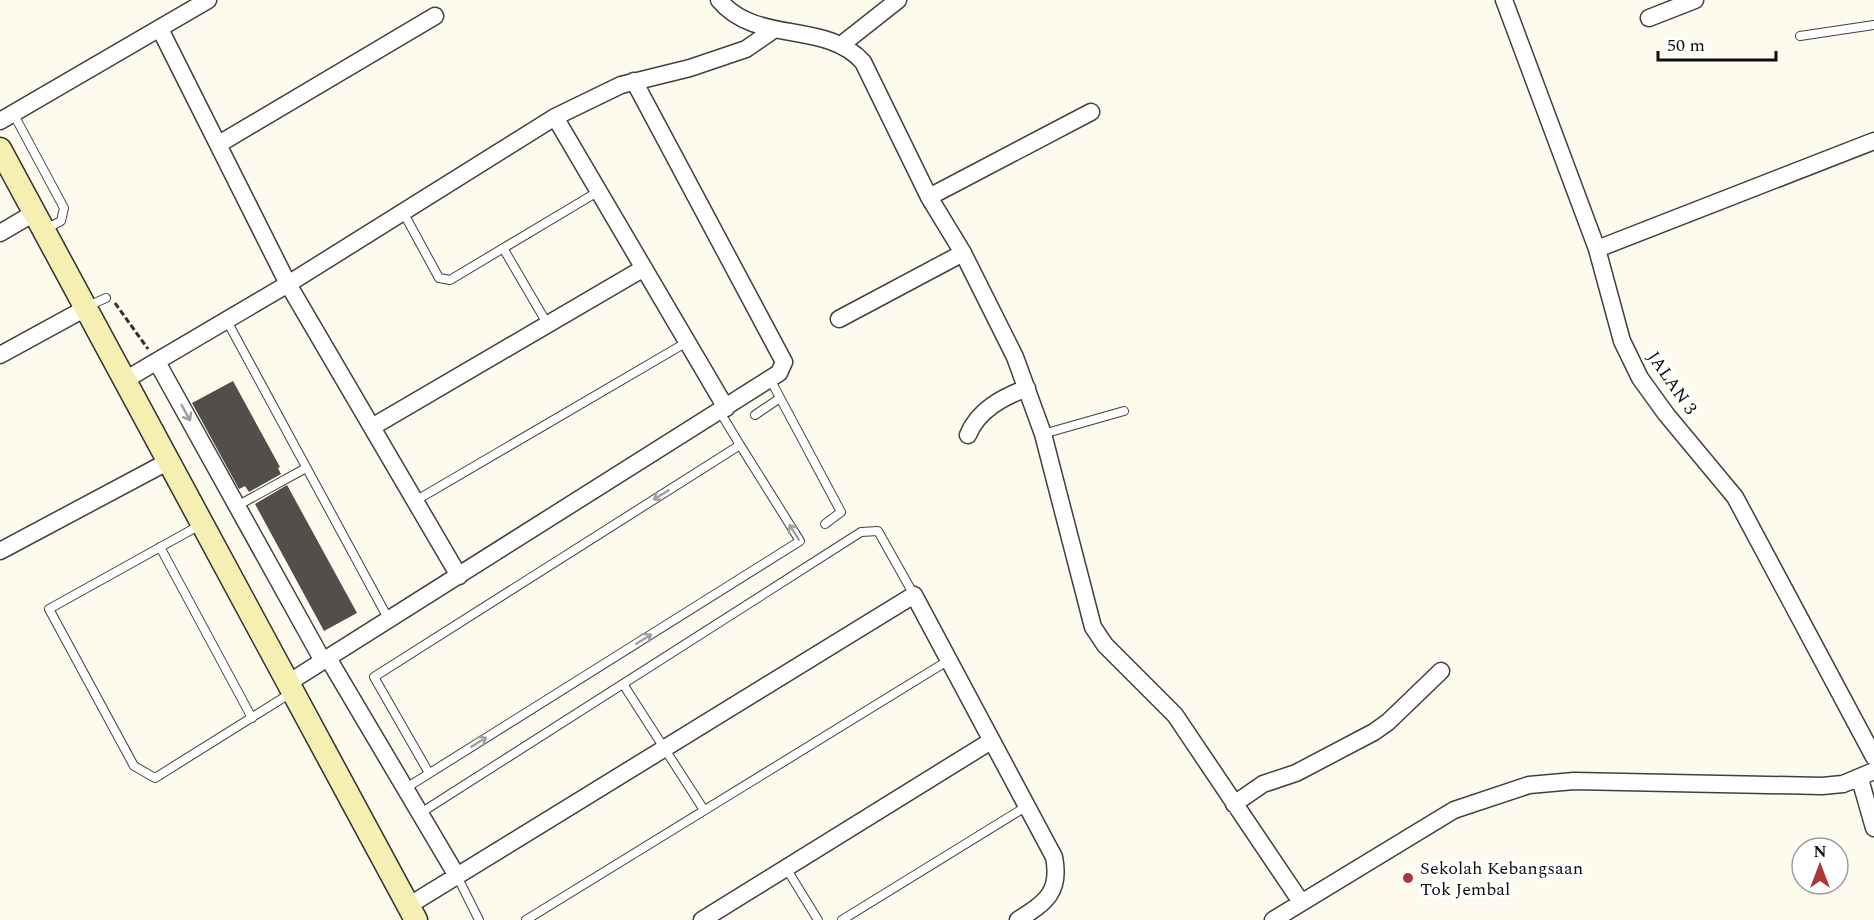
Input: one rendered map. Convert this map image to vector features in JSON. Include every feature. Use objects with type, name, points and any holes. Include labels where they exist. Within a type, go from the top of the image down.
[{"type":"main road","points":[[0,149],[412,913]]},
{"type":"street","points":[[7,117],[208,0]]},
{"type":"street","points":[[719,0],[734,16],[772,31],[841,45],[854,52],[863,62],[929,197],[963,253],[1015,357],[1043,434],[1093,627],[1105,645],[1175,715],[1301,902]]},
{"type":"street","points":[[841,45],[898,0]]},
{"type":"street","name":"JALAN 3","points":[[1504,0],[1597,249],[1622,341],[1640,378],[1666,414],[1735,497],[1827,665],[1874,757]]},
{"type":"street","points":[[1649,18],[1695,0]]},
{"type":"street","points":[[219,144],[435,16]]},
{"type":"street","points":[[160,29],[288,284],[459,576]]},
{"type":"street","points":[[125,380],[288,284],[555,117],[634,81],[690,68],[746,49],[772,31]]},
{"type":"street","points":[[290,688],[326,660],[723,410],[779,372],[784,362],[634,81]]},
{"type":"street","points":[[929,197],[1091,112]]},
{"type":"street","points":[[555,117],[687,342],[723,410]]},
{"type":"street","points":[[1597,249],[1874,141]]},
{"type":"street","points":[[0,233],[39,221]]},
{"type":"street","points":[[839,319],[963,253]]},
{"type":"street","points":[[372,428],[644,268]]},
{"type":"street","points":[[0,355],[86,308]]},
{"type":"street","points":[[157,362],[326,660],[406,788],[457,876]]},
{"type":"street","points":[[968,435],[975,421],[995,403],[1027,388]]},
{"type":"street","points":[[0,551],[169,461]]},
{"type":"street","points":[[412,913],[457,876],[914,595],[1054,857],[1057,872],[1052,894],[1037,908],[1018,920]]},
{"type":"street","points":[[1234,804],[1263,784],[1296,773],[1374,732],[1388,722],[1441,671]]},
{"type":"street","points":[[710,918],[786,868],[991,741]]},
{"type":"street","points":[[1273,920],[1454,810],[1529,785],[1574,781],[1822,786],[1867,775],[1874,828]]},
{"type":"lane","points":[[1800,36],[1874,25]]},
{"type":"lane","points":[[7,117],[64,208],[61,221],[39,221]]},
{"type":"lane","points":[[403,212],[440,278],[450,280],[599,191]]},
{"type":"lane","points":[[503,248],[548,325]]},
{"type":"lane","points":[[86,308],[106,298]]},
{"type":"lane","points":[[226,321],[389,620]]},
{"type":"lane","points":[[415,501],[687,342]]},
{"type":"lane","points":[[770,379],[841,512],[825,524]]},
{"type":"lane","points":[[755,415],[780,398]]},
{"type":"lane","points":[[406,788],[800,541],[740,445],[723,410]]},
{"type":"lane","points":[[1043,434],[1124,411]]},
{"type":"lane","points":[[429,773],[374,677],[740,445]]},
{"type":"lane","points":[[237,506],[306,468]]},
{"type":"lane","points":[[203,524],[49,609],[134,766],[155,778],[252,718],[290,688]]},
{"type":"lane","points":[[419,814],[861,532],[878,531],[914,595]]},
{"type":"lane","points":[[160,547],[252,718]]},
{"type":"lane","points":[[526,920],[949,660]]},
{"type":"lane","points":[[623,684],[704,810]]},
{"type":"lane","points":[[842,920],[1027,806]]},
{"type":"lane","points":[[786,868],[818,920]]},
{"type":"lane","points":[[457,876],[479,920]]},
{"type":"path","points":[[106,298],[114,302],[157,362]]},
{"type":"building","points":[[233,381],[280,467],[278,468],[281,474],[249,492],[245,486],[239,489],[192,403]]},
{"type":"building","points":[[287,485],[357,613],[324,631],[255,504]]},
{"type":"place","name":"Sekolah Kebangsaan Tok Jembal","points":[[1408,878]]}]
